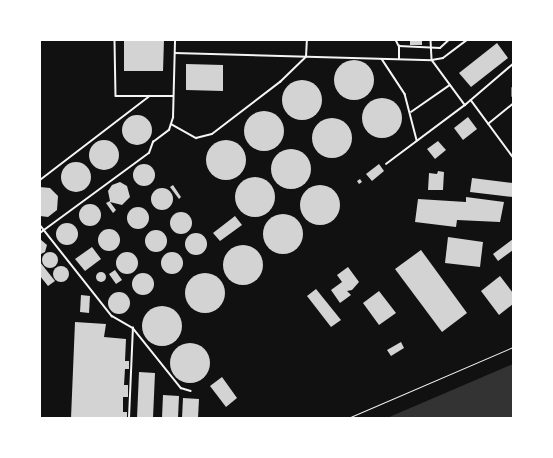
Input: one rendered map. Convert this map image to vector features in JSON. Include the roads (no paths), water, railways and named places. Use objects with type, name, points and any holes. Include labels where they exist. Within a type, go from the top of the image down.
[{"type":"lane","points":[[115,40],[116,96],[173,96]]},
{"type":"lane","points":[[40,233],[149,153],[152,142],[169,130],[171,124],[173,96],[175,53],[174,40]]},
{"type":"lane","points":[[171,124],[196,138],[212,134],[280,82],[306,57],[307,40]]},
{"type":"lane","points":[[396,40],[399,46],[399,60]]},
{"type":"lane","points":[[431,40],[432,60],[465,104]]},
{"type":"lane","points":[[399,46],[440,48],[449,40]]},
{"type":"lane","points":[[175,53],[432,60],[442,58],[467,40]]},
{"type":"lane","points":[[382,59],[405,94],[417,140]]},
{"type":"lane","points":[[386,164],[471,100],[513,64]]},
{"type":"lane","points":[[410,112],[450,85]]},
{"type":"lane","points":[[513,88],[513,96]]},
{"type":"lane","points":[[40,180],[150,96]]},
{"type":"lane","points":[[471,100],[513,157]]},
{"type":"lane","points":[[488,124],[513,104]]},
{"type":"lane","points":[[40,225],[112,316],[133,328],[181,388],[191,391]]},
{"type":"lane","points":[[129,418],[133,328]]}]
